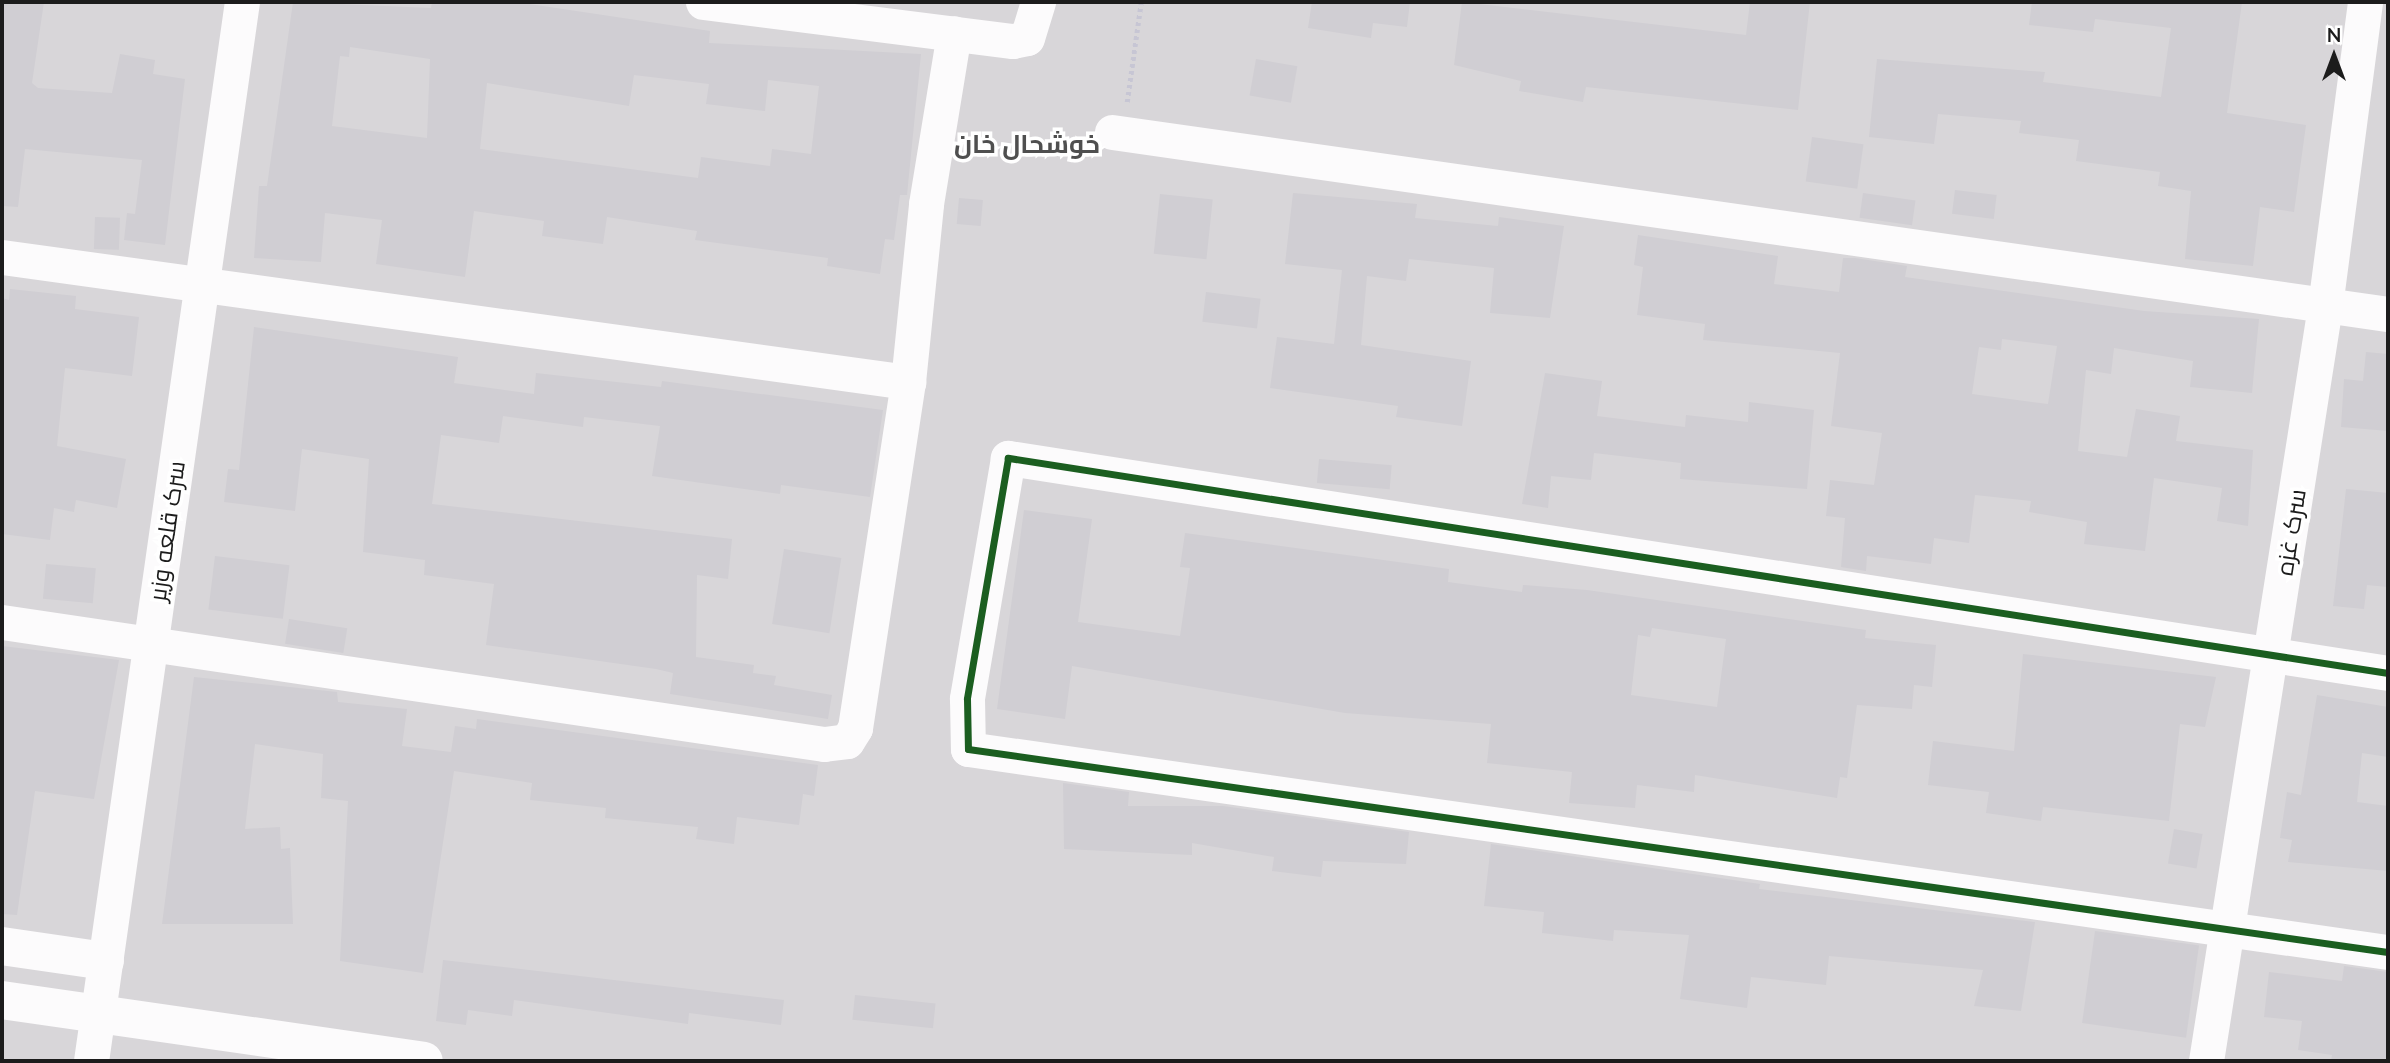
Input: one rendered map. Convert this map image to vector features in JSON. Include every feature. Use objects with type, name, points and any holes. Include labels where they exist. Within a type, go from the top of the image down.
[{"type":"street","name":"سرک قلعه وزیر","points":[[91,1061],[242,2]]},
{"type":"street","points":[[703,2],[954,33],[1027,38],[1038,2]]},
{"type":"street","name":"سرک غزه","points":[[2206,1061],[2224,932],[2271,658],[2325,306],[2365,2]]},
{"type":"street","points":[[2,622],[824,744],[847,741],[855,728],[908,382],[926,204],[954,33]]},
{"type":"street","points":[[1117,133],[2388,314]]},
{"type":"street","points":[[2,257],[908,382]]},
{"type":"street","points":[[2388,673],[2271,658],[1008,458],[967,699],[968,749],[2224,932],[2388,952]]},
{"type":"street","points":[[2,946],[105,961]]},
{"type":"street","points":[[2,1000],[424,1061]]},
{"type":"path","points":[[1117,133],[1141,2]]},
{"type":"shaded area","points":[[2,2],[2388,2],[2388,1061],[2,1061]]},
{"type":"building","points":[[2,2],[44,2],[32,83],[38,88],[112,93],[120,54],[155,60],[153,74],[185,79],[165,245],[124,240],[127,213],[135,214],[142,160],[25,149],[18,207],[2,206]]},
{"type":"building","points":[[293,2],[431,8],[432,2],[516,2],[710,31],[709,43],[921,54],[907,195],[900,195],[894,240],[885,239],[880,274],[827,266],[828,258],[695,240],[697,231],[607,217],[603,244],[542,236],[544,221],[474,211],[465,277],[376,264],[382,220],[325,213],[321,262],[254,258],[259,186],[267,186]],"holes":[[[350,47],[430,59],[427,138],[332,126],[340,56],[349,57]],[[634,75],[709,84],[706,104],[765,111],[768,80],[819,86],[811,154],[772,149],[770,166],[701,157],[698,178],[480,149],[487,83],[629,106]]]},
{"type":"building","points":[[1312,2],[1410,2],[1407,27],[1373,23],[1371,38],[1308,28]]},
{"type":"building","points":[[1462,2],[1746,35],[1750,2],[1810,2],[1798,110],[1586,87],[1583,102],[1519,91],[1521,81],[1454,65]]},
{"type":"building","points":[[2032,2],[2242,2],[2227,113],[2306,125],[2294,212],[2260,207],[2253,266],[2185,259],[2191,191],[2158,186],[2160,172],[2076,161],[2079,140],[2019,133],[2021,121],[1938,114],[1934,144],[1869,137],[1877,59],[2045,72],[2043,82],[2161,97],[2171,28],[2095,19],[2093,32],[2029,25]]},
{"type":"building","points":[[1256,59],[1297,66],[1291,103],[1250,95]]},
{"type":"building","points":[[1812,137],[1863,144],[1857,189],[1806,182]]},
{"type":"building","points":[[1955,190],[1997,195],[1994,219],[1952,214]]},
{"type":"building","points":[[1293,193],[1417,204],[1415,218],[1498,226],[1499,217],[1564,226],[1550,318],[1490,313],[1494,268],[1409,259],[1406,281],[1367,276],[1361,345],[1471,361],[1462,426],[1396,417],[1398,406],[1270,388],[1277,337],[1334,344],[1342,270],[1285,264]]},
{"type":"building","points":[[1863,193],[1915,200],[1912,225],[1860,218]]},
{"type":"building","points":[[1160,194],[1213,200],[1206,259],[1154,254]]},
{"type":"building","points":[[959,198],[983,200],[981,226],[957,224]]},
{"type":"building","points":[[95,217],[120,218],[119,250],[94,249]]},
{"type":"building","points":[[1638,235],[1778,256],[1774,284],[1839,292],[1843,258],[1855,258],[1907,266],[1905,277],[2144,311],[2259,319],[2252,393],[2190,387],[2193,361],[2114,348],[2111,374],[2086,370],[2078,451],[2127,457],[2136,409],[2180,416],[2176,441],[2253,450],[2248,526],[2217,521],[2222,488],[2154,478],[2145,551],[2084,544],[2087,522],[2029,512],[2031,501],[1975,495],[1969,543],[1934,538],[1931,564],[1867,556],[1866,571],[1841,567],[1845,518],[1826,516],[1830,480],[1874,485],[1882,433],[1831,426],[1840,353],[1703,340],[1705,324],[1637,315],[1643,267],[1634,265]],"holes":[[[2002,339],[2057,346],[2048,404],[1972,394],[1979,347],[2001,350]]]},
{"type":"building","points":[[10,289],[76,296],[75,309],[139,317],[132,376],[65,368],[57,446],[126,459],[117,508],[76,500],[74,512],[54,508],[50,540],[2,534],[2,298],[9,300]]},
{"type":"building","points":[[1206,292],[1261,299],[1257,328],[1202,322]]},
{"type":"building","points":[[254,327],[458,357],[454,383],[534,394],[536,373],[661,387],[662,381],[883,410],[870,497],[781,485],[780,494],[652,476],[660,426],[584,417],[583,427],[503,416],[499,443],[441,435],[432,504],[732,539],[728,579],[697,575],[696,657],[754,665],[753,673],[776,676],[774,685],[832,695],[828,719],[670,694],[673,673],[656,669],[486,645],[494,584],[424,575],[425,560],[363,552],[369,459],[302,449],[295,511],[224,502],[228,469],[239,470]]},
{"type":"building","points":[[2366,352],[2388,354],[2388,431],[2341,427],[2344,379],[2363,381]]},
{"type":"building","points":[[1545,373],[1602,381],[1597,416],[1685,427],[1686,415],[1748,422],[1749,402],[1814,410],[1807,489],[1680,479],[1681,463],[1594,453],[1591,480],[1551,476],[1548,508],[1522,504]]},
{"type":"building","points":[[1319,459],[1392,465],[1390,489],[1317,483]]},
{"type":"building","points":[[2346,489],[2388,493],[2388,587],[2367,585],[2364,609],[2333,606]]},
{"type":"building","points":[[1024,510],[1092,519],[1078,622],[1180,636],[1190,568],[1180,567],[1185,533],[1449,569],[1448,582],[1522,592],[1523,585],[1587,590],[1866,630],[1865,638],[1936,645],[1932,687],[1914,685],[1912,709],[1857,705],[1847,778],[1840,777],[1837,798],[1695,775],[1694,792],[1637,785],[1635,808],[1569,803],[1572,772],[1487,763],[1491,724],[1345,713],[1072,666],[1065,719],[997,709]],"holes":[[[1652,628],[1726,639],[1717,707],[1631,695],[1638,635],[1650,637]]]},
{"type":"building","points":[[784,549],[841,558],[829,633],[772,624]]},
{"type":"building","points":[[215,556],[289,565],[283,619],[208,610]]},
{"type":"building","points":[[46,564],[96,568],[93,603],[43,599]]},
{"type":"building","points":[[289,619],[347,628],[343,653],[285,644]]},
{"type":"building","points":[[2,646],[119,660],[94,799],[35,791],[17,915],[2,914]]},
{"type":"building","points":[[2023,654],[2216,677],[2205,727],[2180,724],[2169,821],[2043,807],[2041,821],[1986,813],[1989,792],[1928,785],[1933,741],[2014,751]]},
{"type":"building","points":[[194,677],[337,692],[338,702],[407,709],[402,746],[451,752],[455,726],[476,729],[477,719],[818,765],[814,796],[803,794],[799,825],[737,817],[734,844],[696,839],[698,827],[605,818],[606,808],[530,800],[532,783],[454,771],[423,973],[340,961],[348,801],[321,798],[323,754],[255,744],[245,829],[280,827],[281,849],[290,848],[293,924],[162,924]]},
{"type":"building","points":[[2317,695],[2388,707],[2388,757],[2362,753],[2357,802],[2388,806],[2388,871],[2288,862],[2292,840],[2280,838],[2287,792],[2301,795]]},
{"type":"building","points":[[1063,783],[1129,792],[1128,806],[1223,806],[1409,832],[1406,864],[1323,861],[1321,877],[1272,871],[1274,857],[1192,843],[1192,855],[1064,849]]},
{"type":"building","points":[[2174,829],[2203,834],[2196,869],[2168,863]]},
{"type":"building","points":[[1491,844],[1760,884],[1759,889],[2035,922],[2021,1011],[1974,1006],[1983,970],[1829,956],[1826,985],[1751,977],[1747,1008],[1680,999],[1689,935],[1614,930],[1613,941],[1542,933],[1544,912],[1484,906]]},
{"type":"building","points":[[2095,931],[2199,946],[2186,1038],[2082,1023]]},
{"type":"building","points":[[443,960],[784,1000],[781,1025],[689,1013],[688,1024],[514,1000],[512,1016],[468,1010],[466,1025],[436,1021]]},
{"type":"building","points":[[2344,966],[2388,972],[2388,1061],[2331,1061],[2332,1055],[2298,1050],[2302,1021],[2264,1017],[2269,972],[2342,981]]},
{"type":"building","points":[[855,995],[936,1003],[933,1028],[852,1020]]},
{"type":"cycle path","points":[[2388,673],[1008,458],[967,699],[968,749],[2388,952]]},
{"type":"district","name":"خوشحال خان","points":[[1027,144]]}]
